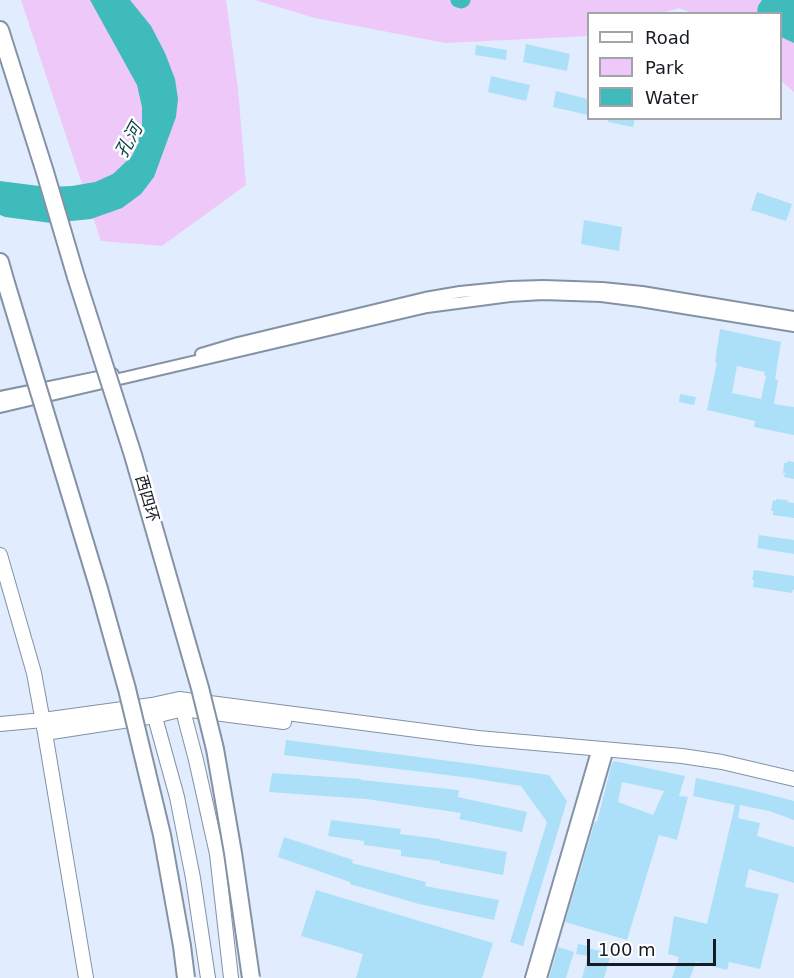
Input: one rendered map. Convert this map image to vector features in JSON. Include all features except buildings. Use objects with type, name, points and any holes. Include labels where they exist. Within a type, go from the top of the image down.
[{"type":"highway","name":"西四环","points":[[0,30],[133,454],[200,688],[215,749],[234,853],[250,978]]},
{"type":"highway","points":[[0,262],[127,689],[162,835],[186,978]]},
{"type":"street","points":[[0,397],[179,360],[238,343],[425,298],[460,292],[543,286],[602,288],[642,292],[794,317]]},
{"type":"street","points":[[0,407],[427,307],[510,296],[543,294],[601,296],[794,326]]},
{"type":"street","points":[[0,555],[34,673],[86,978]]},
{"type":"street","points":[[0,724],[44,727],[181,704],[602,753],[720,771],[794,788]]},
{"type":"street","points":[[181,704],[217,854],[231,978]]},
{"type":"street","points":[[153,710],[177,797],[193,878],[208,978]]},
{"type":"street","points":[[602,753],[682,756],[722,762],[794,779]]},
{"type":"street","points":[[531,978],[602,753]]},
{"type":"street","points":[[541,978],[602,753]]},
{"type":"green space","points":[[21,0],[226,0],[238,89],[246,185],[162,246],[101,241]]},
{"type":"green space","points":[[255,0],[794,0],[794,92],[782,82],[782,12],[690,12],[679,8],[665,12],[587,12],[587,36],[445,43],[315,18]]},
{"type":"water","points":[[90,0],[130,0],[151,26],[175,79],[178,99],[176,117],[154,177],[141,194],[122,208],[91,219],[51,223],[0,215],[0,181],[47,187],[95,182],[113,174],[132,156],[138,143],[142,125],[142,107],[137,85]]},
{"type":"water","points":[[762,0],[794,0],[794,43],[782,37],[782,12],[757,12]]},
{"type":"waterway","name":"孔河","points":[[458,0],[463,0]]}]
